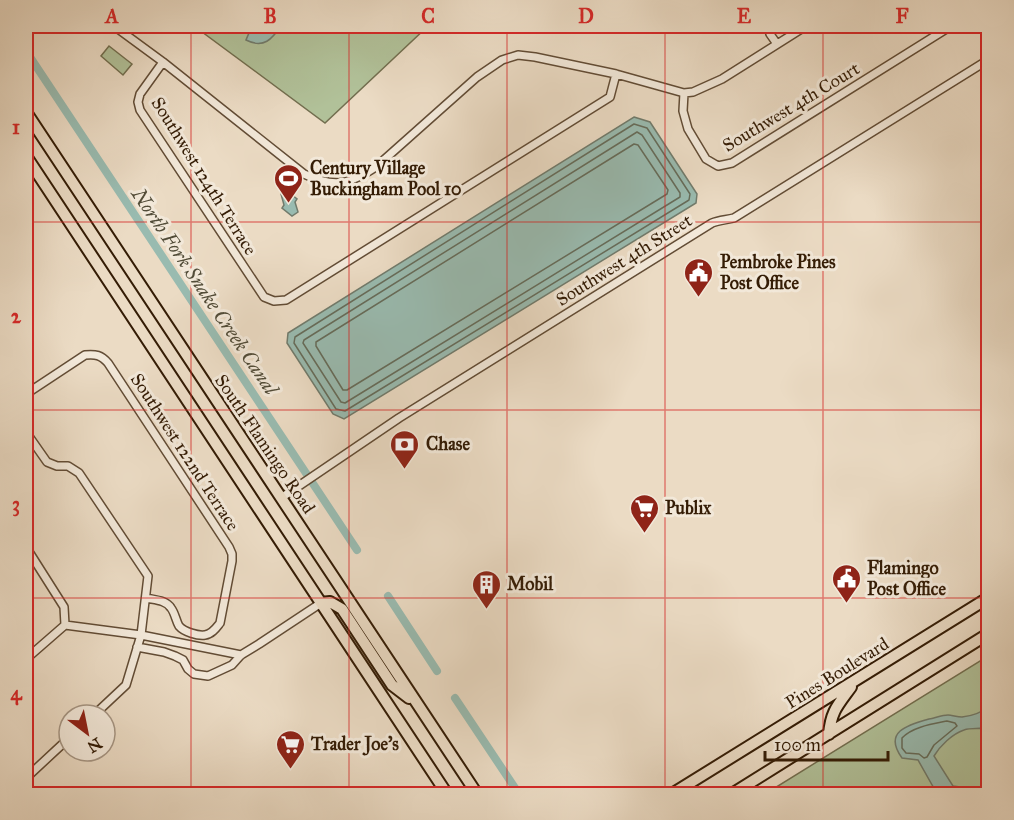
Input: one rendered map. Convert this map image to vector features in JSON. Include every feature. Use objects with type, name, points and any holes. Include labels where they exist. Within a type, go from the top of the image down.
[{"type":"highway","name":"South Flamingo Road","points":[[26,112],[477,795]]},
{"type":"highway","points":[[26,156],[447,795]]},
{"type":"highway","name":"Pines Boulevard","points":[[672,795],[988,598]]},
{"type":"highway","points":[[321,603],[330,602],[342,609],[392,685],[416,704]]},
{"type":"highway","points":[[732,795],[988,634]]},
{"type":"highway","points":[[829,734],[833,711],[855,682]]},
{"type":"street","points":[[114,26],[164,62],[304,174],[319,181],[342,183],[359,178],[377,166],[477,77],[502,60],[518,55],[535,57],[616,74],[684,93],[693,92],[707,87],[806,26]]},
{"type":"street","points":[[768,26],[777,44]]},
{"type":"street","name":"Southwest 4th Court","points":[[684,93],[683,111],[688,129],[706,159],[718,166],[732,163],[951,26]]},
{"type":"street","name":"Southwest 4th Street","points":[[281,498],[399,418],[712,223],[720,219],[734,218],[988,60]]},
{"type":"street","name":"Southwest 124th Terrace","points":[[164,62],[140,94],[138,102],[140,110],[264,297],[274,301],[286,300],[610,97],[616,74]]},
{"type":"street","name":"Southwest 122nd Terrace","points":[[26,394],[85,355],[95,354],[102,357],[229,547],[232,554],[220,623],[214,631],[205,635],[191,633],[180,626],[171,608],[164,602],[146,598]]},
{"type":"street","points":[[26,432],[47,462],[57,466],[68,465],[79,473],[148,576],[141,635],[126,686],[107,703]]},
{"type":"street","points":[[26,547],[64,607],[65,625]]},
{"type":"street","points":[[137,647],[175,656],[183,660],[194,674],[208,676],[232,665],[241,655],[321,603]]},
{"type":"street","points":[[26,659],[65,625],[141,635],[241,655]]},
{"type":"street","points":[[26,778],[57,749]]},
{"type":"green space","points":[[194,26],[428,26],[325,123]]},
{"type":"green space","points":[[109,46],[132,64],[123,75],[101,56]]},
{"type":"green space","points":[[988,656],[988,794],[765,794]]},
{"type":"water","points":[[252,26],[281,26],[271,39],[263,43],[252,43],[246,40]]},
{"type":"water","points":[[634,117],[650,122],[697,194],[696,203],[344,419],[333,414],[287,343],[288,333]]},
{"type":"water","name":"Century Village Buckingham Pool 10","points":[[287,191],[297,199],[295,202],[298,212],[292,216],[282,208],[284,205],[281,194]]},
{"type":"water","points":[[988,707],[988,727],[967,729],[955,734],[934,756],[953,786],[967,788],[974,794],[932,794],[936,792],[918,760],[902,758],[895,742],[896,736],[906,727],[921,721],[946,715],[969,716]]},
{"type":"waterway","name":"North Fork Snake Creek Canal","points":[[26,51],[357,550]]},
{"type":"waterway","name":"North Fork Snake Creek Canal","points":[[388,596],[437,671]]},
{"type":"waterway","name":"North Fork Snake Creek Canal","points":[[455,698],[519,794]]},
{"type":"place","name":"Century Village Buckingham Pool 10","points":[[289,204]]},
{"type":"place","name":"Pembroke Pines Post Office","points":[[699,298]]},
{"type":"place","name":"Chase","points":[[405,470]]},
{"type":"place","name":"Publix","points":[[644,534]]},
{"type":"place","name":"Flamingo Post Office","points":[[846,604]]},
{"type":"place","name":"Mobil","points":[[486,610]]},
{"type":"place","name":"Trader Joe's","points":[[290,770]]}]
